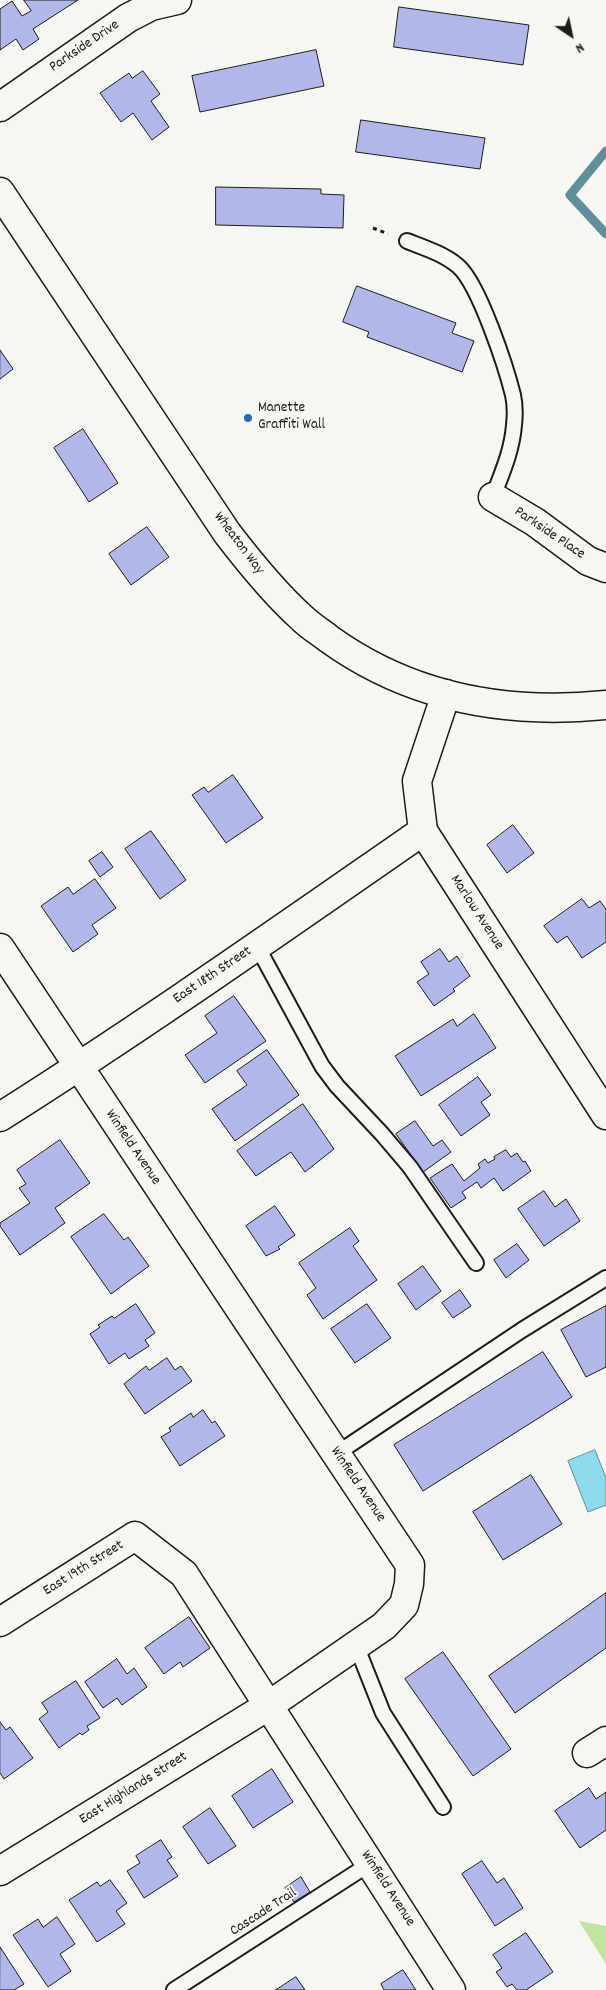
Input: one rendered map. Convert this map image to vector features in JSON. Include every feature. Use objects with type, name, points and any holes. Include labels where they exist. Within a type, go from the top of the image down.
[{"type":"street","name":"Parkside Drive","points":[[0,106],[128,18],[162,2]]},
{"type":"street","name":"Wheaton Way","points":[[0,192],[228,533],[264,579],[302,619],[355,658],[403,680],[446,694],[475,702],[503,705],[560,707],[606,705]]},
{"type":"street","name":"Parkside Place","points":[[493,497],[543,527],[588,561],[606,568]]},
{"type":"street","name":"Marlow Avenue","points":[[446,694],[416,781],[422,831],[606,1115]]},
{"type":"street","name":"East 18th Street","points":[[0,1117],[78,1067],[257,946],[422,831]]},
{"type":"street","name":"Winfield Avenue","points":[[0,948],[410,1565],[409,1584],[404,1605],[384,1626],[268,1706],[371,1863],[451,1990]]},
{"type":"street","name":"East 19th Street","points":[[0,1622],[135,1536],[184,1574],[268,1706]]},
{"type":"street","name":"East Highlands Street","points":[[0,1872],[268,1706]]},
{"type":"lane","points":[[407,241],[438,253],[458,266],[470,281],[486,316],[502,360],[513,396],[515,423],[512,449],[493,497]]},
{"type":"lane","points":[[257,946],[322,1066],[337,1086],[410,1167],[476,1263]]},
{"type":"lane","points":[[336,1454],[522,1330],[606,1278]]},
{"type":"lane","points":[[356,1645],[383,1713],[443,1807]]},
{"type":"lane","name":"Cascade Trail","points":[[174,1990],[371,1863]]},
{"type":"green space","points":[[579,1921],[606,1926],[606,1964]]},
{"type":"water","points":[[595,1450],[606,1478],[606,1505],[588,1512],[568,1461]]},
{"type":"building","points":[[24,0],[78,0],[33,29],[39,39],[23,50],[16,39],[0,50],[0,9],[12,1],[22,16],[31,11]]},
{"type":"building","points":[[399,7],[529,25],[523,65],[394,47]]},
{"type":"building","points":[[316,50],[324,86],[200,112],[192,76]]},
{"type":"building","points":[[143,71],[160,94],[151,101],[169,127],[152,140],[133,113],[121,122],[100,93],[129,73],[132,78]]},
{"type":"building","points":[[361,120],[485,138],[480,169],[356,152]]},
{"type":"building","points":[[216,187],[321,189],[321,194],[344,195],[343,228],[216,225]]},
{"type":"building","points":[[357,286],[456,323],[452,333],[474,341],[462,372],[367,337],[369,332],[343,322]]},
{"type":"building","points":[[0,350],[13,369],[0,379]]},
{"type":"building","points":[[83,429],[118,483],[89,502],[54,448]]},
{"type":"building","points":[[147,527],[169,557],[131,585],[109,554]]},
{"type":"building","points":[[233,775],[263,818],[226,843],[192,795],[204,787],[208,792]]},
{"type":"building","points":[[513,825],[534,853],[507,873],[487,845]]},
{"type":"building","points":[[151,831],[186,880],[160,899],[125,849]]},
{"type":"building","points":[[102,852],[113,867],[100,877],[89,861]]},
{"type":"building","points":[[95,879],[116,908],[92,925],[98,934],[73,952],[41,906],[68,887],[73,894]]},
{"type":"building","points":[[582,899],[589,908],[600,901],[606,909],[606,942],[582,958],[567,936],[557,943],[544,926]]},
{"type":"building","points":[[440,949],[449,962],[457,956],[470,976],[453,989],[455,991],[434,1006],[417,982],[429,974],[421,962]]},
{"type":"building","points":[[234,996],[266,1041],[205,1083],[185,1055],[217,1033],[205,1016]]},
{"type":"building","points":[[474,1014],[496,1048],[421,1096],[395,1056],[453,1019],[457,1026]]},
{"type":"building","points":[[267,1050],[299,1095],[235,1141],[212,1109],[247,1085],[237,1071]]},
{"type":"building","points":[[478,1077],[491,1095],[481,1102],[490,1115],[461,1136],[439,1105]]},
{"type":"building","points":[[303,1104],[334,1149],[305,1172],[291,1152],[256,1176],[237,1151]]},
{"type":"building","points":[[415,1121],[433,1146],[442,1140],[451,1152],[423,1172],[396,1134]]},
{"type":"building","points":[[60,1140],[90,1183],[55,1208],[65,1223],[20,1255],[0,1226],[0,1223],[30,1203],[19,1188],[26,1184],[17,1170]]},
{"type":"building","points":[[506,1150],[511,1157],[517,1153],[531,1171],[503,1191],[494,1178],[481,1188],[477,1182],[462,1192],[466,1198],[451,1208],[430,1178],[452,1164],[464,1181],[480,1168],[478,1164],[485,1159],[488,1163]]},
{"type":"building","points":[[544,1191],[555,1207],[566,1199],[580,1221],[544,1246],[518,1209]]},
{"type":"building","points":[[275,1206],[295,1235],[278,1247],[280,1249],[266,1256],[246,1226]]},
{"type":"building","points":[[104,1214],[124,1240],[128,1237],[149,1266],[111,1294],[71,1237]]},
{"type":"building","points":[[350,1228],[359,1241],[353,1246],[377,1280],[323,1319],[307,1295],[316,1288],[299,1263]]},
{"type":"building","points":[[517,1244],[529,1260],[506,1278],[494,1260]]},
{"type":"building","points":[[423,1266],[441,1291],[416,1310],[398,1284]]},
{"type":"building","points":[[460,1290],[471,1306],[453,1318],[442,1303]]},
{"type":"building","points":[[136,1304],[155,1333],[145,1340],[149,1346],[129,1359],[125,1353],[109,1364],[90,1334],[100,1327],[98,1325],[112,1316],[114,1318]]},
{"type":"building","points":[[367,1304],[391,1338],[355,1363],[331,1329]]},
{"type":"building","points":[[606,1306],[606,1367],[586,1377],[561,1330]]},
{"type":"building","points":[[543,1352],[572,1397],[423,1491],[394,1445]]},
{"type":"building","points":[[167,1358],[175,1370],[181,1366],[192,1381],[145,1414],[124,1384],[146,1366],[149,1370]]},
{"type":"building","points":[[203,1410],[212,1423],[215,1421],[225,1436],[180,1466],[161,1437],[171,1431],[169,1428],[191,1413],[193,1417]]},
{"type":"building","points":[[531,1475],[562,1524],[503,1560],[473,1512]]},
{"type":"building","points":[[606,1593],[606,1648],[515,1713],[489,1676]]},
{"type":"building","points":[[189,1617],[210,1648],[183,1667],[180,1662],[164,1674],[145,1648]]},
{"type":"building","points":[[443,1652],[511,1749],[473,1776],[405,1679]]},
{"type":"building","points":[[117,1659],[127,1674],[134,1668],[147,1687],[122,1705],[117,1698],[103,1708],[85,1682]]},
{"type":"building","points":[[76,1681],[100,1718],[87,1726],[89,1730],[82,1735],[80,1733],[59,1748],[39,1719],[48,1712],[42,1703]]},
{"type":"building","points":[[0,1722],[6,1730],[10,1727],[33,1758],[4,1779],[0,1773]]},
{"type":"building","points":[[272,1769],[293,1802],[253,1828],[232,1796]]},
{"type":"building","points":[[589,1788],[596,1799],[606,1792],[606,1830],[580,1848],[555,1811]]},
{"type":"building","points":[[210,1808],[236,1846],[208,1864],[183,1827]]},
{"type":"building","points":[[161,1840],[172,1857],[167,1860],[178,1876],[144,1898],[127,1871],[140,1863],[136,1856]]},
{"type":"building","points":[[482,1861],[497,1883],[504,1878],[523,1908],[495,1926],[462,1874]]},
{"type":"building","points":[[301,1877],[310,1892],[294,1902],[285,1888]]},
{"type":"building","points":[[110,1880],[127,1903],[116,1911],[125,1924],[97,1942],[69,1900],[97,1882],[100,1886]]},
{"type":"building","points":[[57,1917],[75,1944],[60,1954],[71,1971],[48,1987],[13,1935],[38,1919],[43,1927]]},
{"type":"building","points":[[526,1933],[553,1972],[526,1990],[517,1990],[512,1984],[507,1987],[496,1972],[502,1968],[493,1955]]},
{"type":"building","points":[[0,1947],[24,1984],[14,1990],[0,1990]]},
{"type":"building","points":[[403,1970],[416,1990],[384,1990],[381,1984]]},
{"type":"building","points":[[296,1977],[305,1990],[276,1990]]},
{"type":"waterway","points":[[606,151],[570,195],[606,234]]},
{"type":"place","name":"Manette Graffiti Wall","points":[[248,418]]}]
